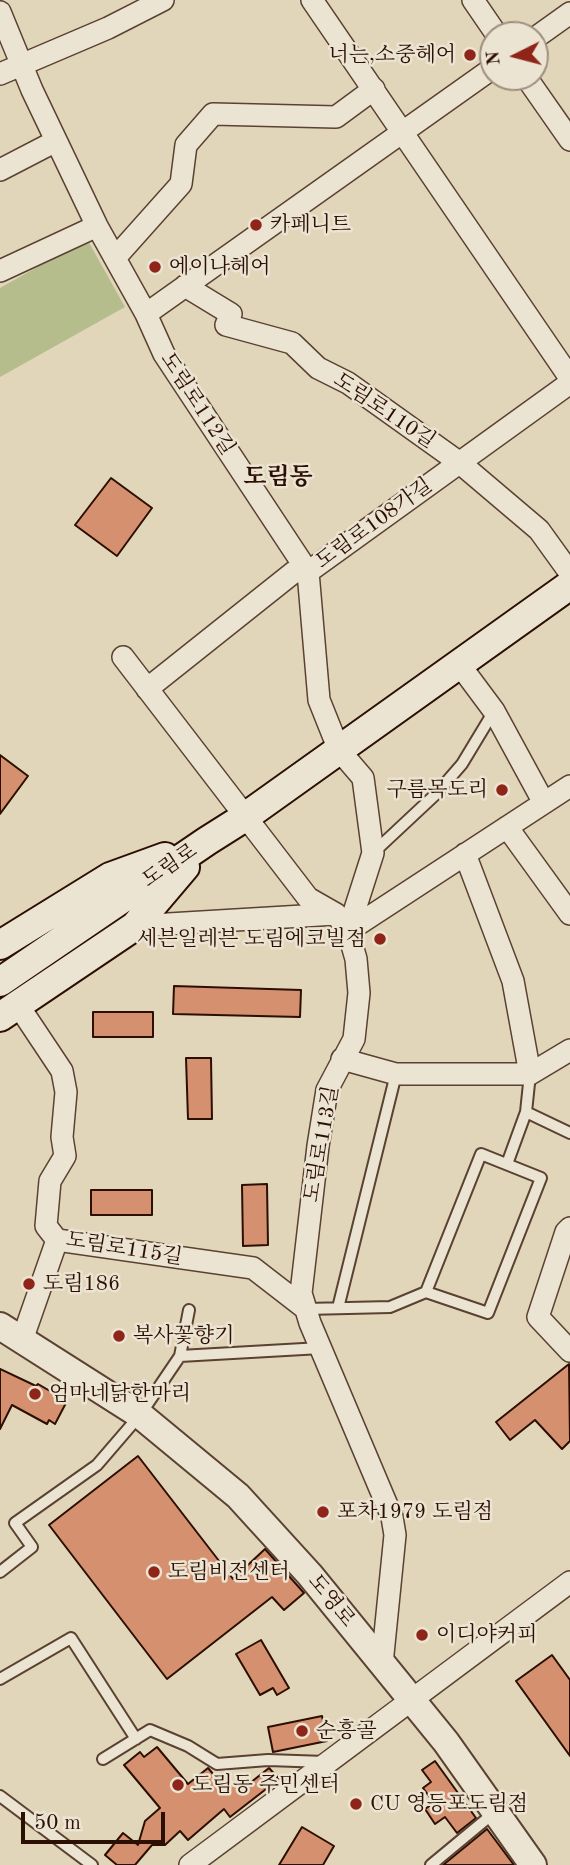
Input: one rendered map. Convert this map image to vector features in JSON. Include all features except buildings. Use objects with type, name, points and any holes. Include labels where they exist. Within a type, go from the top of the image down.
[{"type":"main road","name":"도림로","points":[[0,982],[245,817],[570,585]]},
{"type":"main road","points":[[9,1011],[135,926],[207,841]]},
{"type":"main road","points":[[0,945],[110,877],[207,841]]},
{"type":"street","points":[[0,74],[108,29],[163,0]]},
{"type":"street","points":[[312,0],[570,380]]},
{"type":"street","points":[[473,0],[487,21]]},
{"type":"street","name":"도림로112길","points":[[0,12],[56,141],[164,354],[308,572],[319,700],[339,750]]},
{"type":"street","points":[[549,28],[570,13]]},
{"type":"street","points":[[146,314],[479,78]]},
{"type":"street","points":[[115,258],[181,184],[186,145],[214,114],[337,117],[374,89]]},
{"type":"street","points":[[536,91],[570,140]]},
{"type":"street","points":[[0,170],[56,141]]},
{"type":"street","points":[[0,271],[97,226]]},
{"type":"street","name":"도림로110길","points":[[185,286],[231,314],[226,325],[292,343],[318,368],[348,383],[460,463],[539,530],[570,573]]},
{"type":"street","name":"도림로108가길","points":[[147,689],[294,572],[308,572],[570,380]]},
{"type":"street","points":[[123,657],[308,898],[342,923]]},
{"type":"street","points":[[459,664],[494,711],[544,803]]},
{"type":"street","points":[[339,750],[363,778],[373,853],[342,923]]},
{"type":"street","points":[[135,926],[342,923],[466,854],[570,786]]},
{"type":"street","points":[[507,827],[570,914]]},
{"type":"street","points":[[466,854],[513,981],[530,1074]]},
{"type":"street","name":"도림로113길","points":[[342,923],[356,960],[359,993],[354,1039],[327,1090],[301,1293],[321,1348],[392,1517],[395,1535],[382,1664]]},
{"type":"street","name":"도림로115길","points":[[9,1011],[62,1071],[66,1092],[62,1136],[65,1156],[51,1181],[46,1226],[57,1240],[253,1268],[306,1309]]},
{"type":"street","points":[[342,1059],[396,1074],[530,1074],[570,1050]]},
{"type":"street","points":[[570,1228],[566,1232],[538,1317],[570,1351]]},
{"type":"street","points":[[22,1340],[57,1240]]},
{"type":"street","name":"도영로","points":[[0,1326],[140,1415],[238,1496],[310,1575],[446,1742],[533,1865]]},
{"type":"street","points":[[190,1865],[570,1582]]},
{"type":"lane","points":[[373,853],[436,794],[462,764],[494,711]]},
{"type":"lane","points":[[338,1308],[396,1074]]},
{"type":"lane","points":[[507,1164],[526,1112],[530,1074]]},
{"type":"lane","points":[[526,1112],[570,1133]]},
{"type":"lane","points":[[306,1309],[390,1307],[426,1292],[488,1313],[541,1178],[481,1154],[426,1292]]},
{"type":"lane","points":[[0,1572],[32,1547],[15,1523],[97,1465],[140,1415],[180,1356],[188,1310]]},
{"type":"lane","points":[[180,1356],[321,1348]]},
{"type":"lane","points":[[0,1679],[71,1638],[136,1739]]},
{"type":"lane","points":[[103,1759],[150,1730],[188,1746],[217,1764],[268,1760],[328,1762]]},
{"type":"lane","points":[[0,1796],[92,1865]]},
{"type":"lane","points":[[431,1865],[495,1812]]},
{"type":"green space","points":[[87,239],[125,307],[0,377],[0,288]]},
{"type":"place","name":"너는,소중헤어","points":[[470,55]]},
{"type":"place","name":"카페니트","points":[[256,225]]},
{"type":"place","name":"에이나헤어","points":[[155,267]]},
{"type":"place","name":"구름목도리","points":[[502,790]]},
{"type":"place","name":"세븐일레븐 도림에코빌점","points":[[380,939]]},
{"type":"place","name":"도림186","points":[[29,1284]]},
{"type":"place","name":"복사꽃향기","points":[[119,1336]]},
{"type":"place","name":"엄마네닭한마리","points":[[35,1394]]},
{"type":"place","name":"포차1979 도림점","points":[[323,1512]]},
{"type":"place","name":"도림비전센터","points":[[154,1572]]},
{"type":"place","name":"이디야커피","points":[[422,1635]]},
{"type":"place","name":"순흥골","points":[[302,1731]]},
{"type":"place","name":"도림동 주민센터","points":[[178,1785]]},
{"type":"place","name":"CU 영등포도림점","points":[[356,1804]]},
{"type":"district","name":"도림동","points":[[278,478]]}]
